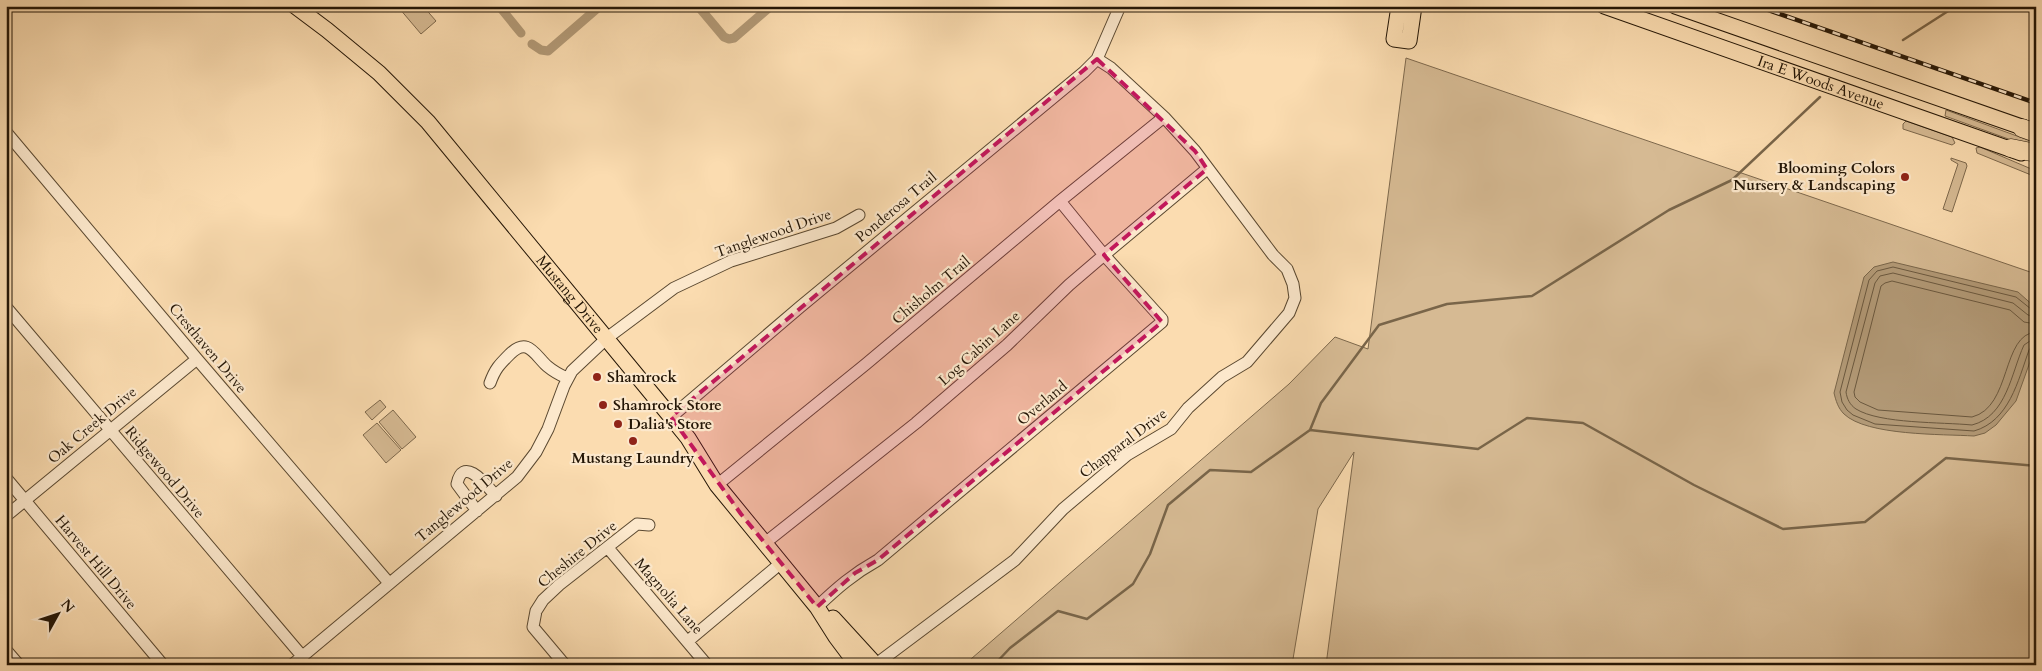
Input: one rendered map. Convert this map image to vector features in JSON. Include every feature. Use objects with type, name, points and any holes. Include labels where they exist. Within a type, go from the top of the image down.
[{"type":"highway","points":[[2011,148],[2036,153]]},
{"type":"main road","name":"Mustang Drive","points":[[295,6],[379,73],[428,122],[688,438],[717,485],[817,607],[836,637],[858,665]]},
{"type":"main road","points":[[1399,6],[1401,40],[1414,6]]},
{"type":"main road","name":"Ira E Woods Avenue","points":[[1604,6],[2011,148],[2036,160]]},
{"type":"main road","name":"Ira E Woods Avenue","points":[[1675,6],[2031,131]]},
{"type":"main road","points":[[1704,42],[1708,31],[1715,26],[1726,24]]},
{"type":"main road","name":"Mustang Drive","points":[[817,607],[832,618],[875,664]]},
{"type":"street","name":"Ponderosa Trail","points":[[671,417],[800,307],[1084,72],[1097,59],[1120,6]]},
{"type":"street","name":"Chapparal Drive","points":[[875,664],[1014,560],[1063,509],[1127,455],[1171,429],[1188,408],[1222,377],[1247,362],[1289,312],[1295,298],[1293,284],[1287,269],[1273,255],[1195,151],[1164,117],[1111,68],[1097,59]]},
{"type":"street","name":"Chisholm Trail","points":[[717,485],[1164,117]]},
{"type":"street","name":"Cresthaven Drive","points":[[6,132],[389,583]]},
{"type":"street","name":"Log Cabin Lane","points":[[765,543],[923,417],[1007,345],[1069,285],[1207,169]]},
{"type":"street","name":"Overland","points":[[817,607],[855,572],[878,560],[1162,322],[1162,319],[1104,255],[1060,201]]},
{"type":"street","name":"Tanglewood Drive","points":[[292,665],[517,477],[536,452],[548,429],[567,378],[607,338],[674,288],[731,261],[836,228],[859,215]]},
{"type":"street","name":"Ridgewood Drive","points":[[6,307],[302,656]]},
{"type":"street","points":[[490,383],[496,367],[515,349],[522,346],[529,348],[546,365],[567,378]]},
{"type":"street","name":"Oak Creek Drive","points":[[6,516],[197,359]]},
{"type":"street","points":[[477,511],[458,484],[459,477],[464,472],[471,472],[479,478],[496,496]]},
{"type":"street","name":"Harvest Hill Drive","points":[[6,478],[163,665]]},
{"type":"street","name":"Cheshire Drive","points":[[565,665],[533,627],[536,611],[543,600],[559,585],[637,524],[649,525]]},
{"type":"street","name":"Magnolia Lane","points":[[608,548],[707,665]]},
{"type":"street","points":[[688,641],[781,563]]},
{"type":"street","points":[[6,650],[19,665]]},
{"type":"highlighted area","points":[[1097,59],[1195,151],[1207,169],[1104,255],[1162,322],[878,560],[855,573],[817,607],[741,514],[671,417]]},
{"type":"shaded area","points":[[401,6],[423,6],[436,21],[421,34],[399,8]]},
{"type":"shaded area","points":[[1406,58],[2036,274],[2036,665],[1326,665],[1354,452],[1318,509],[1292,665],[964,665],[1289,384],[1335,337],[1368,349]]},
{"type":"shaded area","points":[[1946,110],[2036,143],[2036,149],[1945,116]]},
{"type":"shaded area","points":[[1906,121],[1952,137],[1955,143],[1952,145],[1903,129],[1903,124]]},
{"type":"shaded area","points":[[1980,147],[2036,171],[2036,177],[1977,153],[1976,148]]},
{"type":"shaded area","points":[[1951,158],[1966,163],[1967,166],[1952,212],[1943,209],[1958,164],[1951,160]]},
{"type":"shaded area","points":[[380,400],[386,407],[372,420],[365,412]]},
{"type":"shaded area","points":[[393,410],[416,437],[402,449],[379,422]]},
{"type":"shaded area","points":[[377,423],[401,450],[386,463],[363,435]]},
{"type":"water","points":[[1893,262],[2018,292],[2036,308],[2036,345],[2016,401],[1996,425],[1985,433],[1974,436],[1887,430],[1855,421],[1844,414],[1836,402],[1834,393],[1864,277],[1874,267]]},
{"type":"waterway","points":[[499,6],[521,33]]},
{"type":"waterway","points":[[532,44],[541,50],[548,51],[600,6]]},
{"type":"waterway","points":[[698,6],[724,37],[729,39],[734,38],[771,6]]},
{"type":"waterway","points":[[1903,40],[1956,6]]},
{"type":"waterway","points":[[1310,430],[1321,403],[1379,325],[1447,304],[1532,296],[1669,210],[1732,180],[1820,97]]},
{"type":"waterway","points":[[994,665],[1010,648],[1058,611],[1087,619],[1133,584],[1150,554],[1168,505],[1210,470],[1251,472],[1310,430],[1478,449],[1527,418],[1583,423],[1694,485],[1783,529],[1865,522],[1946,458],[2036,466]]},
{"type":"railway","points":[[1757,6],[2036,103]]},
{"type":"place","name":"Blooming Colors Nursery & Landscaping","points":[[1905,177]]},
{"type":"place","name":"Shamrock","points":[[597,377]]},
{"type":"place","name":"Shamrock Store","points":[[603,405]]},
{"type":"place","name":"Dalia's Store","points":[[618,424]]},
{"type":"place","name":"Mustang Laundry","points":[[633,441]]}]
